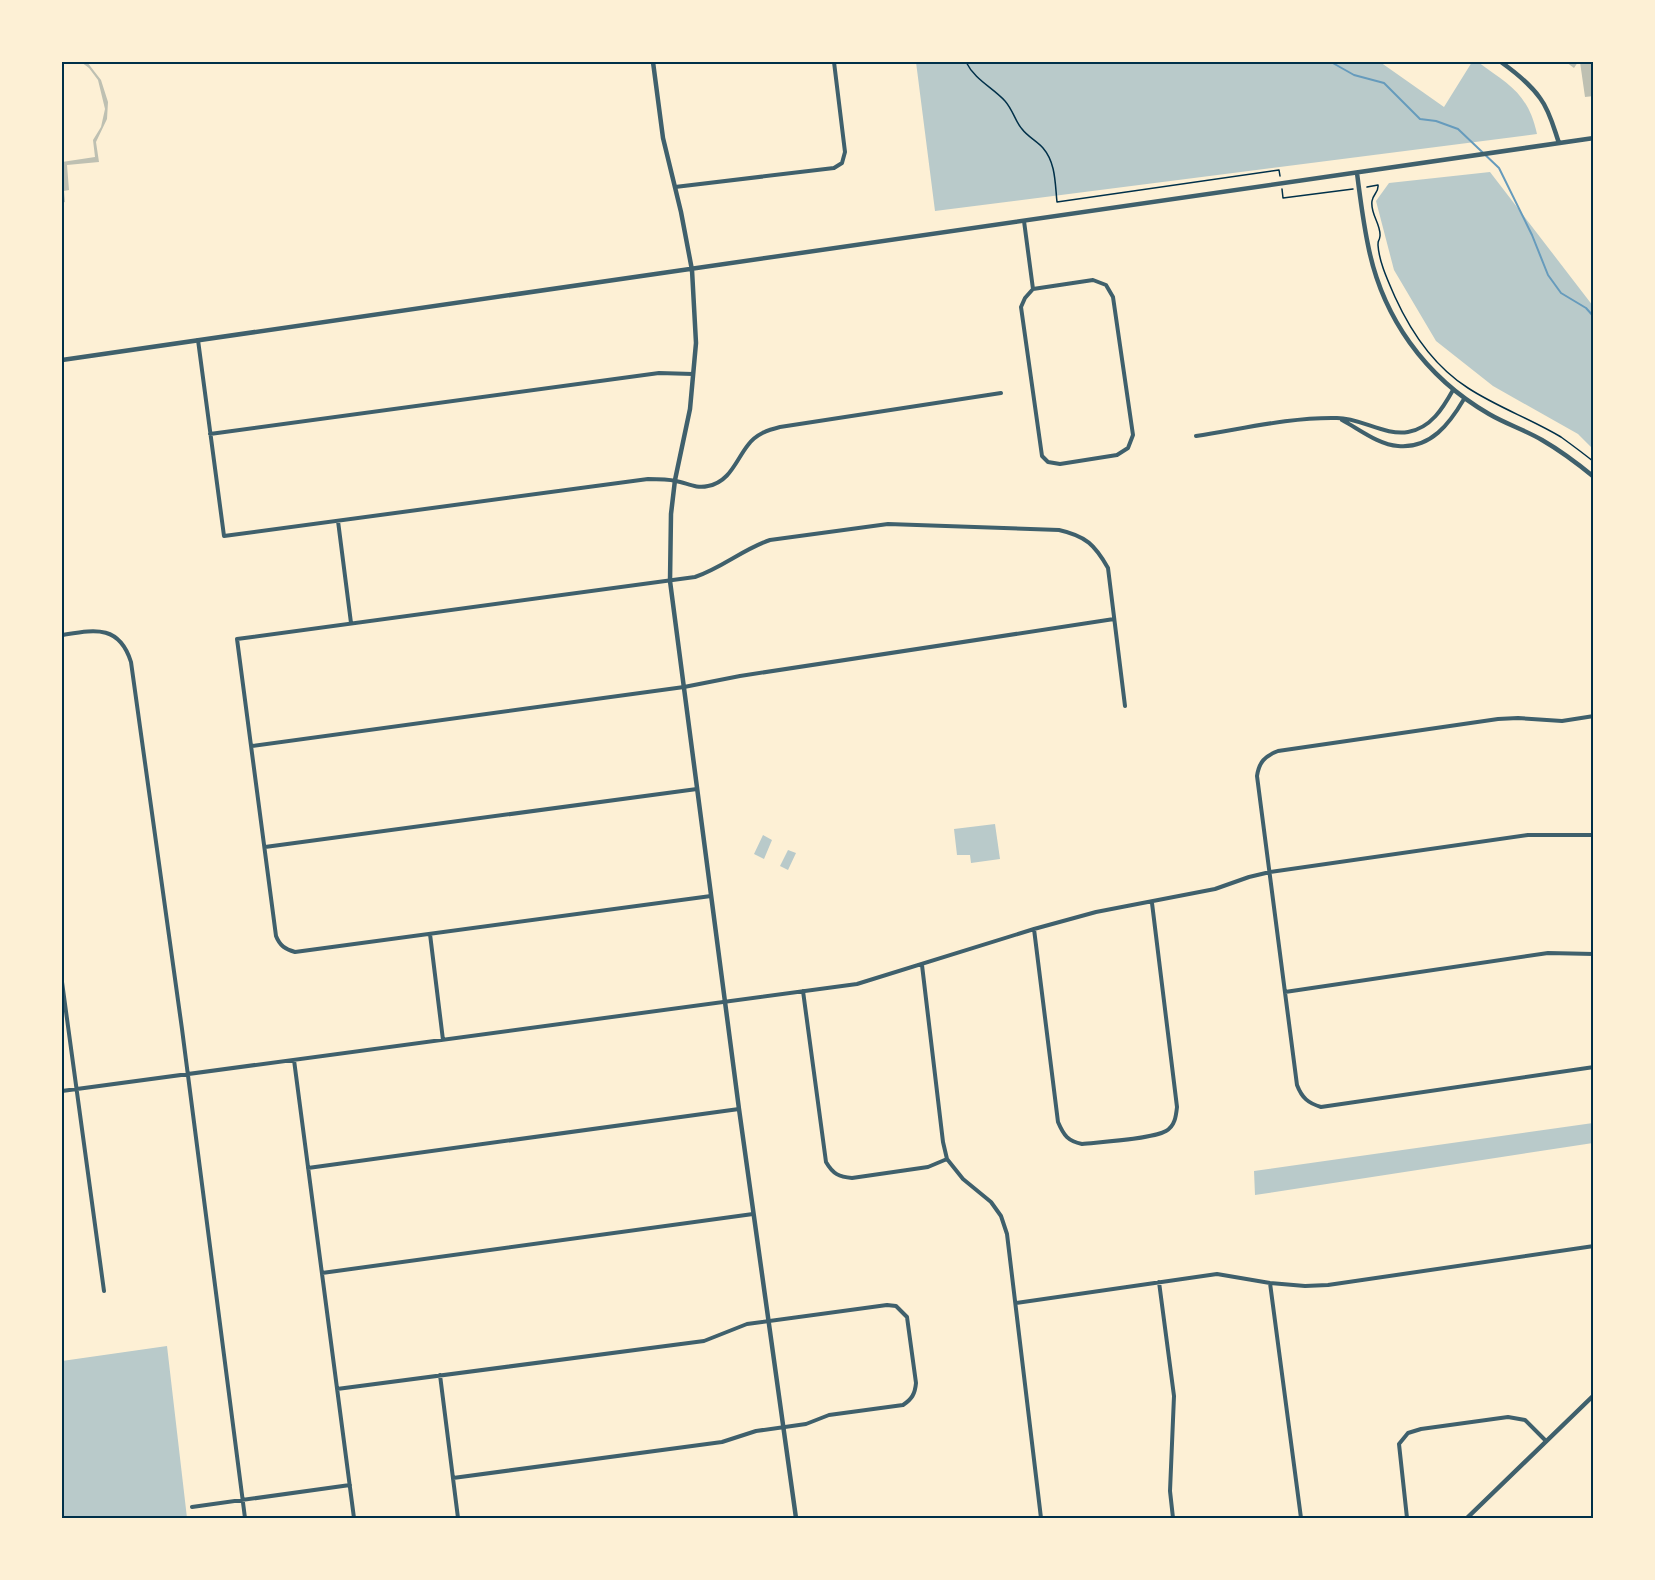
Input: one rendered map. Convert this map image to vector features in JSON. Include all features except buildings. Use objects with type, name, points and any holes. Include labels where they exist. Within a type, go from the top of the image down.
[{"type":"street","points":[[653,62],[663,138],[692,270],[696,343],[690,409],[675,480],[671,514],[670,581],[724,1002],[796,1518]]},
{"type":"street","points":[[675,186],[834,168],[842,163],[845,152],[834,62]]},
{"type":"street","points":[[1501,62],[1514,71],[1541,99],[1559,143]]},
{"type":"street","points":[[62,360],[1593,138]]},
{"type":"street","points":[[1357,173],[1368,247],[1377,280],[1392,316],[1416,354],[1464,399],[1541,440],[1572,459],[1593,477]]},
{"type":"street","points":[[1024,221],[1033,289]]},
{"type":"street","points":[[1093,280],[1106,285],[1113,297],[1132,435],[1128,448],[1117,455],[1060,464],[1048,462],[1042,456],[1021,307],[1024,298],[1033,289],[1093,280]]},
{"type":"street","points":[[198,340],[224,536],[648,479],[675,480],[694,486],[707,486],[719,482],[730,474],[749,443],[764,432],[780,427],[1001,393]]},
{"type":"street","points":[[210,434],[659,374],[694,374]]},
{"type":"street","points":[[1196,436],[1310,419],[1339,418],[1394,432],[1409,432],[1428,424],[1442,409],[1453,390]]},
{"type":"street","points":[[1339,418],[1387,443],[1398,446],[1418,444],[1438,435],[1452,420],[1464,399]]},
{"type":"street","points":[[338,521],[351,623]]},
{"type":"street","points":[[711,896],[295,952],[286,950],[276,936],[237,639],[670,581],[711,572],[757,544],[770,540],[888,524],[1059,530],[1085,539],[1098,550],[1108,568],[1125,706]]},
{"type":"street","points":[[252,746],[684,687],[740,676],[1114,620]]},
{"type":"street","points":[[62,635],[93,630],[107,632],[123,643],[131,662],[188,1074],[245,1518]]},
{"type":"street","points":[[1593,716],[1563,721],[1498,719],[1278,751],[1268,754],[1259,764],[1257,776],[1297,1085],[1301,1096],[1311,1104],[1321,1107],[1593,1067]]},
{"type":"street","points":[[265,846],[697,789]]},
{"type":"street","points":[[62,1091],[857,984],[1096,912],[1215,890],[1270,872],[1528,835],[1583,836],[1593,834]]},
{"type":"street","points":[[1034,929],[1058,1122],[1063,1134],[1071,1142],[1082,1144],[1155,1135],[1167,1131],[1175,1121],[1177,1107],[1152,903]]},
{"type":"street","points":[[430,934],[443,1040]]},
{"type":"street","points":[[1285,992],[1548,953],[1593,954]]},
{"type":"street","points":[[922,965],[947,1160],[963,1179],[991,1202],[1001,1216],[1007,1234],[1041,1518]]},
{"type":"street","points":[[62,982],[104,1291]]},
{"type":"street","points":[[803,991],[826,1162],[832,1171],[840,1177],[852,1178],[928,1167],[947,1160]]},
{"type":"street","points":[[294,1060],[354,1518]]},
{"type":"street","points":[[308,1168],[739,1109]]},
{"type":"street","points":[[322,1273],[753,1214]]},
{"type":"street","points":[[1016,1303],[1217,1274],[1270,1283],[1328,1285],[1593,1246]]},
{"type":"street","points":[[1159,1282],[1174,1396],[1170,1491],[1173,1518]]},
{"type":"street","points":[[1270,1283],[1301,1518]]},
{"type":"street","points":[[337,1389],[704,1341],[747,1324],[887,1305],[896,1306],[907,1317],[916,1383],[915,1392],[903,1405],[829,1415],[806,1424],[756,1431],[722,1442],[453,1478]]},
{"type":"street","points":[[440,1375],[458,1518]]},
{"type":"street","points":[[1467,1518],[1593,1395]]},
{"type":"street","points":[[1407,1518],[1399,1444],[1408,1433],[1421,1429],[1508,1417],[1525,1420],[1546,1441]]},
{"type":"street","points":[[192,1507],[350,1485]]},
{"type":"path","points":[[966,62],[977,78],[1012,109],[1024,132],[1047,154],[1052,165],[1057,202],[1279,170],[1280,177]]},
{"type":"path","points":[[1376,186],[1378,185],[1379,189],[1372,202],[1374,218],[1380,235],[1378,244],[1384,270],[1407,323],[1419,340],[1435,359],[1466,387],[1499,407],[1560,437],[1593,462]]},
{"type":"path","points":[[1282,192],[1283,198],[1346,190]]},
{"type":"shaded area","points":[[916,62],[1380,62],[1444,107],[1472,62],[1478,62],[1508,84],[1523,99],[1537,134],[935,211]]},
{"type":"shaded area","points":[[1490,172],[1593,306],[1593,449],[1578,434],[1493,386],[1436,341],[1394,270],[1376,201],[1389,183]]},
{"type":"shaded area","points":[[995,824],[1000,859],[971,863],[970,855],[957,855],[954,829]]},
{"type":"shaded area","points":[[763,835],[772,840],[764,859],[754,854]]},
{"type":"shaded area","points":[[788,850],[796,853],[788,870],[780,866]]},
{"type":"shaded area","points":[[1593,1123],[1593,1143],[1255,1195],[1254,1171]]},
{"type":"shaded area","points":[[167,1346],[187,1518],[62,1518],[62,1361]]},
{"type":"waterway","points":[[1331,62],[1354,75],[1384,83],[1420,119],[1436,121],[1458,129],[1499,168],[1532,235],[1548,275],[1561,293],[1586,308],[1594,317]]}]
